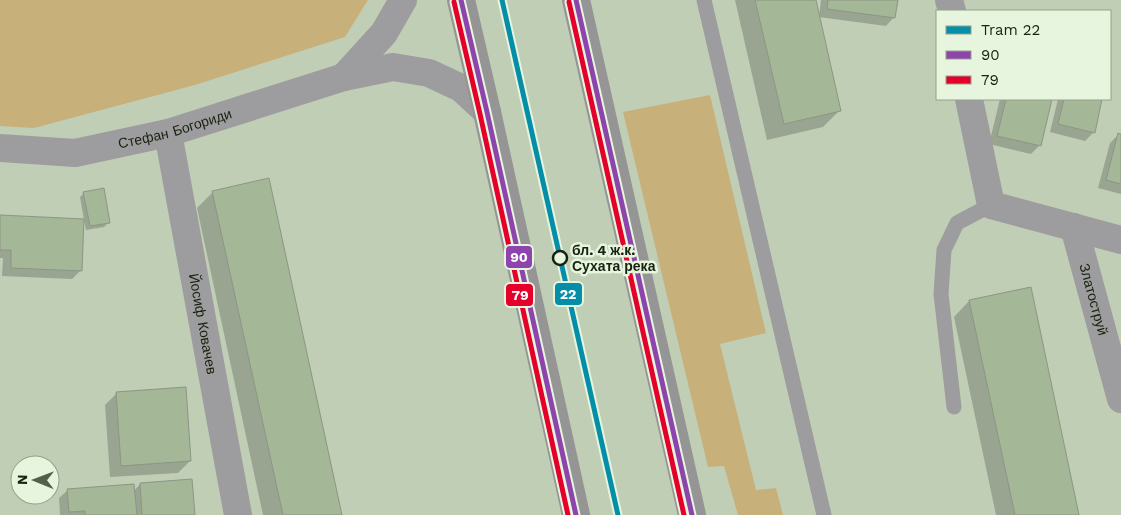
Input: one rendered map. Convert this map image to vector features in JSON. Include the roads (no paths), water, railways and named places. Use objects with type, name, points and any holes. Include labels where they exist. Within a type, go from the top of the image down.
[{"type":"main road","points":[[461,0],[576,515]]},
{"type":"main road","points":[[576,0],[692,515]]},
{"type":"street","points":[[344,77],[384,33],[403,0]]},
{"type":"street","name":"Стефан Богориди","points":[[0,148],[74,153],[168,133],[344,77],[393,67],[429,73],[461,88],[487,112]]},
{"type":"street","points":[[970,100],[991,205],[1121,240]]},
{"type":"street","name":"Йосиф Ковачев","points":[[168,133],[238,515]]},
{"type":"street","name":"Златоструй","points":[[1074,227],[1121,399]]},
{"type":"lane","points":[[704,0],[824,515]]},
{"type":"lane","points":[[954,407],[941,294],[944,250],[958,223],[991,205]]},
{"type":"tram line","name":"22","points":[[502,0],[618,515]]},
{"type":"place","name":"бл. 4 ж.к. Сухата река","points":[[560,258]]}]
